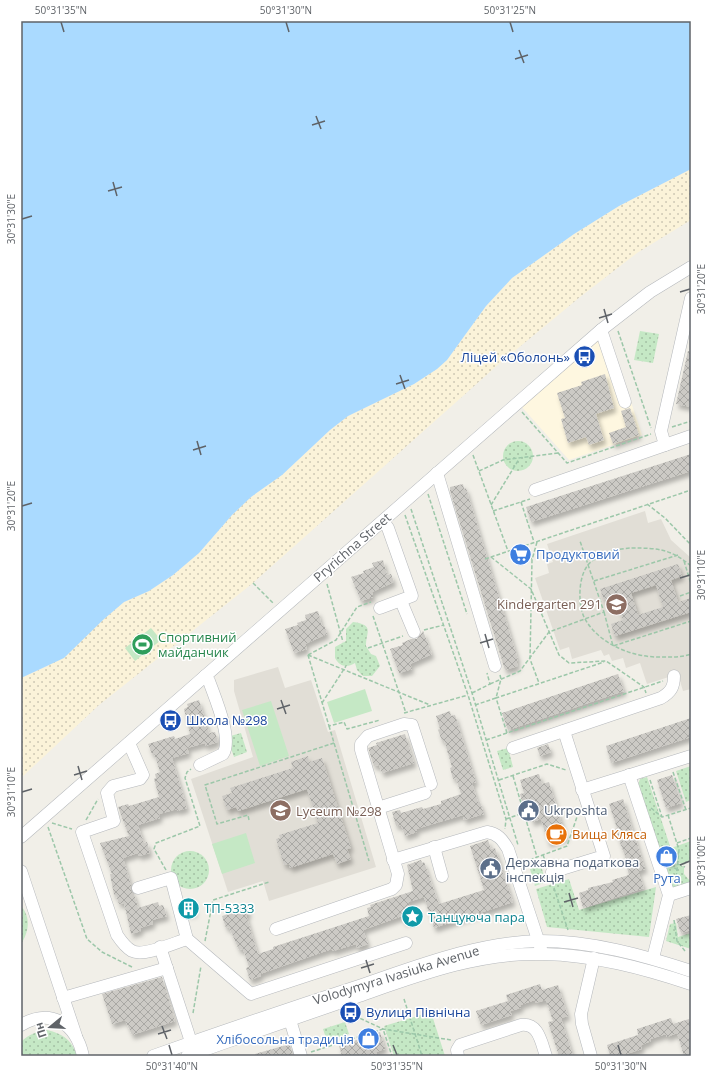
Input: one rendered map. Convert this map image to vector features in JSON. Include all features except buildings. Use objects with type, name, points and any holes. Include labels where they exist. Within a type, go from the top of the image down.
[{"type":"street","name":"Pryrichna Street","points":[[21,837],[601,330],[650,292],[691,267]]},
{"type":"street","points":[[665,445],[661,431],[691,298]]},
{"type":"street","points":[[601,330],[625,402]]},
{"type":"street","points":[[535,490],[691,436]]},
{"type":"street","points":[[437,473],[490,667]]},
{"type":"street","points":[[376,609],[412,596],[388,528],[383,521]]},
{"type":"street","points":[[401,601],[414,632]]},
{"type":"street","points":[[200,765],[223,754],[226,746],[225,728],[209,681],[205,676]]},
{"type":"street","points":[[513,748],[650,702],[670,693],[674,677]]},
{"type":"street","points":[[276,929],[392,889],[396,885],[398,880],[361,750],[361,744],[368,736],[404,724],[412,725],[428,789],[378,808]]},
{"type":"street","points":[[550,873],[604,856],[564,731]]},
{"type":"street","points":[[129,743],[143,775],[140,779],[113,786],[107,793],[114,821],[82,832],[117,935],[124,946],[133,952],[144,952],[187,939]]},
{"type":"street","points":[[583,792],[629,775],[691,756]]},
{"type":"street","points":[[629,775],[669,895],[653,958]]},
{"type":"street","points":[[393,860],[487,832],[495,834],[502,839],[508,849],[542,954]]},
{"type":"street","points":[[434,847],[442,876]]},
{"type":"street","points":[[21,871],[83,1055]]},
{"type":"street","points":[[138,888],[171,878],[187,939],[251,994],[406,943]]},
{"type":"street","points":[[669,895],[691,888]]},
{"type":"street","points":[[21,892],[33,905]]},
{"type":"street","name":"Volodymyra Ivasiuka Avenue","points":[[153,1056],[435,960],[496,945],[539,941],[593,946],[653,958],[691,971]]},
{"type":"street","points":[[160,947],[191,1042]]},
{"type":"street","name":"Volodymyra Ivasiuka Avenue","points":[[187,1056],[437,970],[495,957],[542,954],[594,958],[646,969],[691,984]]},
{"type":"street","points":[[591,1056],[582,1024],[581,1014],[594,958]]},
{"type":"street","points":[[63,998],[167,968]]},
{"type":"street","points":[[21,1025],[31,1019],[44,1017],[57,1019],[68,1026],[76,1036]]},
{"type":"street","points":[[290,1020],[304,1055]]},
{"type":"street","points":[[458,1056],[458,1047],[521,1025],[528,1024],[535,1028],[539,1035],[546,1056]]},
{"type":"path","points":[[520,409],[567,463],[653,434],[616,326]]},
{"type":"path","points":[[471,450],[508,551]]},
{"type":"path","points":[[479,471],[503,460],[558,453]]},
{"type":"path","points":[[491,505],[520,458]]},
{"type":"path","points":[[427,490],[468,615]]},
{"type":"path","points":[[485,559],[691,490]]},
{"type":"path","points":[[521,502],[534,542]]},
{"type":"path","points":[[647,504],[665,518],[691,544]]},
{"type":"path","points":[[410,507],[472,693],[519,847]]},
{"type":"path","points":[[404,514],[468,695],[506,819],[505,832]]},
{"type":"path","points":[[537,541],[532,560],[530,659],[539,684]]},
{"type":"path","points":[[580,541],[614,646]]},
{"type":"path","points":[[523,546],[532,560]]},
{"type":"path","points":[[691,566],[678,555],[661,549],[617,549],[604,554],[588,565],[579,592],[580,608],[585,619],[593,629],[623,652],[646,657],[675,658],[691,654]]},
{"type":"path","points":[[593,581],[678,555]]},
{"type":"path","points":[[491,557],[531,589],[559,655],[569,663],[606,661],[644,687],[650,702]]},
{"type":"path","points":[[684,560],[691,584]]},
{"type":"path","points":[[326,580],[343,642]]},
{"type":"path","points":[[253,583],[273,603]]},
{"type":"path","points":[[680,596],[691,592]]},
{"type":"path","points":[[308,655],[336,640],[357,607],[378,600],[376,609],[383,643],[406,713]]},
{"type":"path","points":[[472,693],[520,671],[549,632],[604,612]]},
{"type":"path","points":[[614,646],[691,621]]},
{"type":"path","points":[[368,648],[414,632],[444,625]]},
{"type":"path","points":[[308,655],[431,705]]},
{"type":"path","points":[[308,655],[369,861]]},
{"type":"path","points":[[475,705],[606,661]]},
{"type":"path","points":[[322,703],[346,666]]},
{"type":"path","points":[[490,667],[501,679]]},
{"type":"path","points":[[490,667],[490,684]]},
{"type":"path","points":[[486,740],[674,677]]},
{"type":"path","points":[[501,679],[496,698],[507,733]]},
{"type":"path","points":[[399,715],[468,695]]},
{"type":"path","points":[[329,726],[344,722],[347,729],[384,719]]},
{"type":"path","points":[[250,820],[248,815],[217,824],[205,785],[334,744]]},
{"type":"path","points":[[498,780],[547,764],[577,773]]},
{"type":"path","points":[[171,878],[154,847],[158,842],[200,827],[185,778],[187,772],[200,765]]},
{"type":"path","points":[[671,766],[686,810]]},
{"type":"path","points":[[648,774],[662,817]]},
{"type":"path","points":[[512,776],[537,857]]},
{"type":"path","points":[[526,869],[524,862],[567,846],[583,792]]},
{"type":"path","points":[[85,821],[100,793]]},
{"type":"path","points":[[646,804],[662,817]]},
{"type":"path","points":[[662,817],[691,808]]},
{"type":"path","points":[[506,819],[524,813]]},
{"type":"path","points":[[668,815],[677,843],[678,864],[675,881]]},
{"type":"path","points":[[52,823],[75,830]]},
{"type":"path","points":[[48,827],[87,939],[102,952],[147,974]]},
{"type":"path","points":[[511,836],[517,840]]},
{"type":"path","points":[[677,843],[691,838]]},
{"type":"path","points":[[543,855],[568,930]]},
{"type":"path","points":[[678,864],[685,867]]},
{"type":"path","points":[[192,1020],[213,900],[269,882]]},
{"type":"path","points":[[673,913],[677,941],[685,952]]},
{"type":"path","points":[[404,999],[422,1056]]},
{"type":"path","points":[[352,1011],[353,1015],[383,1029],[415,1033],[467,1043]]},
{"type":"path","points":[[304,1055],[383,1029]]},
{"type":"path","points":[[383,1029],[392,1056]]},
{"type":"shaded area","points":[[607,330],[642,435],[569,460],[520,405]]},
{"type":"shaded area","name":"Kindergarten 291","points":[[645,511],[648,523],[661,519],[671,540],[691,558],[691,689],[683,691],[678,674],[647,684],[640,663],[626,668],[623,658],[612,661],[609,654],[604,656],[601,650],[572,659],[569,647],[560,650],[535,578],[549,573],[547,564],[553,562],[547,544]]},
{"type":"shaded area","name":"Lyceum №298","points":[[278,667],[285,688],[311,680],[328,732],[335,730],[376,867],[269,901],[263,881],[228,892],[191,779],[253,757],[234,691],[234,680]]},
{"type":"green space","points":[[640,331],[659,334],[653,363],[634,360]]},
{"type":"green space","points":[[518,441],[529,445],[533,456],[529,467],[518,471],[507,467],[503,456],[507,445]]},
{"type":"green space","points":[[353,622],[360,623],[367,627],[366,646],[371,654],[376,656],[380,666],[372,676],[363,676],[357,670],[355,663],[349,666],[344,666],[341,665],[335,658],[335,647],[346,641],[346,629]]},
{"type":"green space","name":"Спортивний майданчик","points":[[151,628],[161,640],[135,661],[125,648]]},
{"type":"green space","points":[[365,689],[372,711],[334,723],[327,702]]},
{"type":"green space","points":[[271,701],[289,756],[260,766],[242,710]]},
{"type":"green space","points":[[241,733],[247,752],[234,757],[227,737]]},
{"type":"green space","points":[[508,748],[513,767],[503,770],[497,751]]},
{"type":"green space","points":[[691,766],[691,800],[686,802],[676,771]]},
{"type":"green space","points":[[647,777],[670,846],[660,850],[637,787],[640,779]]},
{"type":"green space","points":[[246,833],[255,863],[222,874],[212,844]]},
{"type":"green space","points":[[691,841],[691,859],[684,865],[675,861],[671,848]]},
{"type":"green space","points":[[186,851],[194,851],[201,854],[206,859],[209,870],[206,881],[201,886],[194,889],[186,889],[179,886],[174,881],[171,874],[171,866],[174,859],[179,854]]},
{"type":"green space","points":[[674,863],[684,867],[684,874],[691,882],[672,892],[663,866]]},
{"type":"green space","points":[[541,866],[546,882],[535,886],[530,869]]},
{"type":"green space","points":[[569,879],[579,910],[656,887],[649,937],[547,927],[536,889]]},
{"type":"green space","points":[[21,906],[28,920],[28,925],[26,935],[21,944]]},
{"type":"green space","points":[[676,923],[678,937],[691,933],[691,949],[666,941],[670,924]]},
{"type":"green space","points":[[431,1012],[445,1056],[394,1056],[384,1026]]},
{"type":"green space","points":[[345,1022],[349,1034],[327,1041],[323,1029]]},
{"type":"green space","points":[[47,1030],[66,1038],[75,1050],[77,1056],[21,1056],[21,1042],[33,1034]]},
{"type":"sand","points":[[691,169],[691,220],[637,253],[580,297],[500,363],[253,583],[99,705],[21,778],[21,678],[48,666],[124,602],[149,591],[173,575],[199,553],[232,515],[251,497],[282,475],[330,430],[348,416],[414,384],[437,369],[447,360],[486,306],[512,278],[574,234],[619,206]]},
{"type":"water","points":[[21,21],[691,21],[691,169],[619,206],[574,234],[512,278],[486,306],[447,360],[437,369],[414,384],[348,416],[330,430],[282,475],[251,497],[232,515],[199,553],[173,575],[149,591],[124,602],[104,619],[64,658],[21,678]]},
{"type":"place","name":"Ліцей «Оболонь»","points":[[585,357]]},
{"type":"place","name":"Продуктовий","points":[[520,554]]},
{"type":"place","name":"Kindergarten 291","points":[[617,604]]},
{"type":"place","name":"Спортивний майданчик","points":[[143,644]]},
{"type":"place","name":"Школа №298","points":[[170,720]]},
{"type":"place","name":"Ukrposhta","points":[[528,810]]},
{"type":"place","name":"Lyceum №298","points":[[280,811]]},
{"type":"place","name":"Вища Кляса","points":[[556,834]]},
{"type":"place","name":"Рута","points":[[667,856]]},
{"type":"place","name":"Державна податкова інспекція","points":[[490,869]]},
{"type":"place","name":"ТП-5333","points":[[188,908]]},
{"type":"place","name":"Танцуюча пара","points":[[412,917]]},
{"type":"place","name":"Вулиця Північна","points":[[351,1012]]},
{"type":"place","name":"Хлібосольна традиція","points":[[369,1039]]}]
